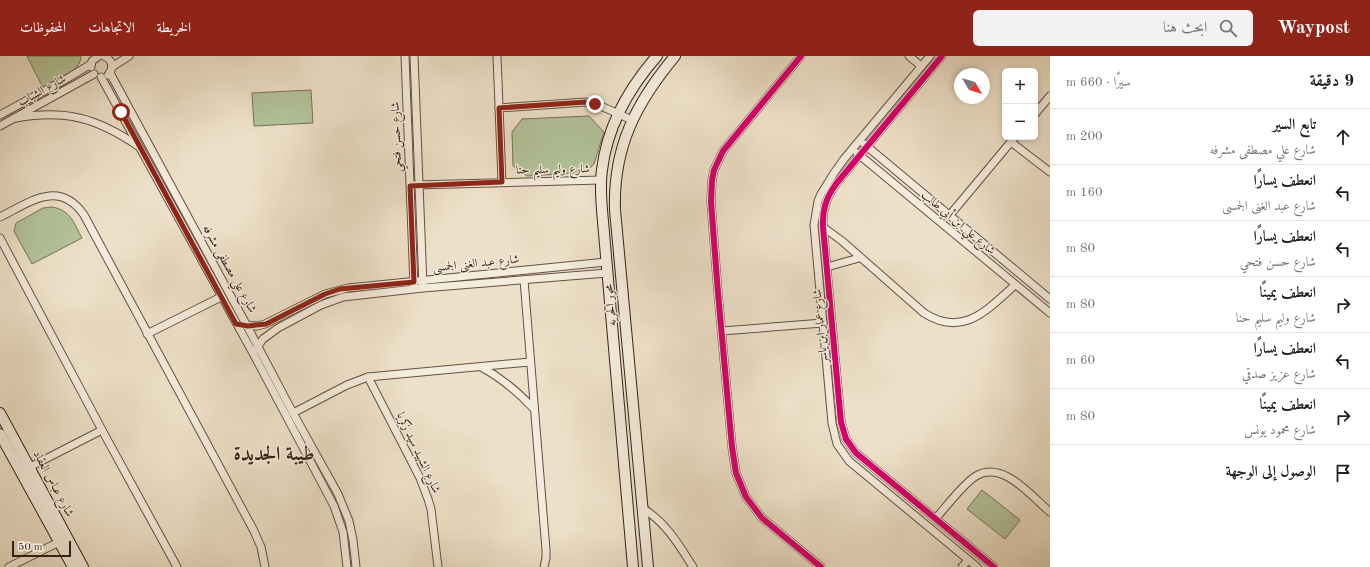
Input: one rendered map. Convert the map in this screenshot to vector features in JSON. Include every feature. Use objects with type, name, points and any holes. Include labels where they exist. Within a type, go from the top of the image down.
[{"type":"main road","name":"محور الحريه","points":[[633,567],[602,210],[601,180],[607,145],[619,114],[638,80],[657,56]]},
{"type":"main road","name":"محور الحريه","points":[[648,567],[615,199],[616,178],[619,157],[625,136],[632,120],[650,88],[675,56]]},
{"type":"main road","name":"شارع عباس العقاد","points":[[0,413],[59,542],[73,567]]},
{"type":"main road","name":"شارع عباس العقاد","points":[[0,434],[25,470],[83,567]]},
{"type":"main road","points":[[629,567],[632,554]]},
{"type":"street","name":"شارع الشباب","points":[[0,115],[76,74],[91,60],[99,56]]},
{"type":"street","name":"شارع علي مصطفى مشرفه","points":[[107,56],[111,62],[111,70],[293,413],[342,502],[351,531],[356,567]]},
{"type":"street","points":[[111,70],[129,56]]},
{"type":"street","name":"شارع حسن فتحي","points":[[405,56],[414,285]]},
{"type":"street","name":"شارع حسن فتحي","points":[[414,56],[423,284]]},
{"type":"street","points":[[497,56],[502,182]]},
{"type":"street","points":[[801,56],[723,151],[714,170],[711,202],[736,473],[740,485],[762,518],[821,567]]},
{"type":"street","points":[[909,56],[921,66]]},
{"type":"street","name":"شارع عمار ابن ياسر","points":[[930,56],[852,149],[834,173],[818,202],[814,225],[832,423],[834,437],[840,450],[849,461],[977,567]]},
{"type":"street","name":"شارع عمار ابن ياسر","points":[[942,56],[867,146],[827,197],[823,212],[823,227],[841,422],[844,434],[856,453],[994,567]]},
{"type":"street","name":"شارع علي مصطفى مشرفه","points":[[91,60],[91,70],[98,75],[140,148],[254,355],[334,506],[343,532],[347,567]]},
{"type":"street","name":"شارع الشباب","points":[[0,126],[98,75],[106,76],[111,70]]},
{"type":"street","points":[[1038,110],[1050,96]]},
{"type":"street","points":[[499,108],[586,102],[603,107],[632,120]]},
{"type":"street","points":[[16,118],[42,114],[68,115],[81,118],[106,127],[140,148]]},
{"type":"street","name":"شارع علي ابن أبي طالب","points":[[859,140],[1050,299]]},
{"type":"street","points":[[949,216],[1013,140],[1050,172]]},
{"type":"street","name":"شارع علي ابن أبي طالب","points":[[852,149],[1050,313]]},
{"type":"street","name":"شارع وليم سليم حنا","points":[[410,186],[601,180]]},
{"type":"street","points":[[0,217],[41,197],[51,195],[61,196],[70,200],[78,207],[84,215],[254,530],[261,547],[265,567]]},
{"type":"street","points":[[823,227],[842,241],[924,313],[941,322],[960,322],[976,317],[991,307],[1015,285]]},
{"type":"street","points":[[0,238],[177,567]]},
{"type":"street","points":[[827,267],[860,258]]},
{"type":"street","name":"شارع عبد الغنى الجمسى","points":[[236,324],[248,326],[266,324],[325,294],[340,289],[414,285],[607,268]]},
{"type":"street","name":"شارع عبد الغنى الجمسى","points":[[423,284],[524,280],[607,268]]},
{"type":"street","points":[[524,280],[546,550],[544,567]]},
{"type":"street","name":"شارع عبد الغنى الجمسى","points":[[254,355],[258,346],[270,333],[328,302],[350,296],[414,285]]},
{"type":"street","points":[[147,334],[221,297]]},
{"type":"street","points":[[722,331],[823,323]]},
{"type":"street","points":[[293,413],[347,385],[368,377],[530,362]]},
{"type":"street","points":[[480,367],[504,381],[534,409]]},
{"type":"street","name":"شارع الشهيد سيد زكريا","points":[[368,377],[420,478],[428,499],[431,509],[438,567]]},
{"type":"street","points":[[25,470],[102,430]]},
{"type":"street","points":[[936,518],[975,476],[985,472],[995,471],[1013,479],[1050,512]]},
{"type":"street","points":[[642,508],[658,518],[693,567]]},
{"type":"street","points":[[9,567],[59,542]]},
{"type":"street","points":[[962,567],[968,560]]},
{"type":"green space","points":[[27,56],[81,56],[77,67],[61,79],[43,88]]},
{"type":"green space","points":[[311,90],[313,123],[254,126],[252,93]]},
{"type":"green space","points":[[589,116],[604,132],[594,164],[588,170],[579,173],[527,176],[513,166],[512,132],[522,119]]},
{"type":"green space","points":[[51,207],[63,211],[71,218],[82,238],[32,264],[14,231],[16,223],[43,208]]},
{"type":"green space","points":[[982,490],[1020,520],[1005,539],[967,509]]},
{"type":"cycle path","points":[[801,56],[723,151],[714,170],[711,202],[732,447],[736,473],[746,497],[762,518],[821,567]]},
{"type":"cycle path","points":[[942,56],[836,184],[825,204],[823,227],[841,422],[846,439],[856,453],[994,567]]},
{"type":"district","name":"طيبة الجديدة","points":[[274,455]]},
{"type":"route","points":[[121,112],[236,324],[256,326],[274,321],[325,294],[340,289],[414,282],[410,186],[502,182],[499,108],[586,102],[595,104]]}]
